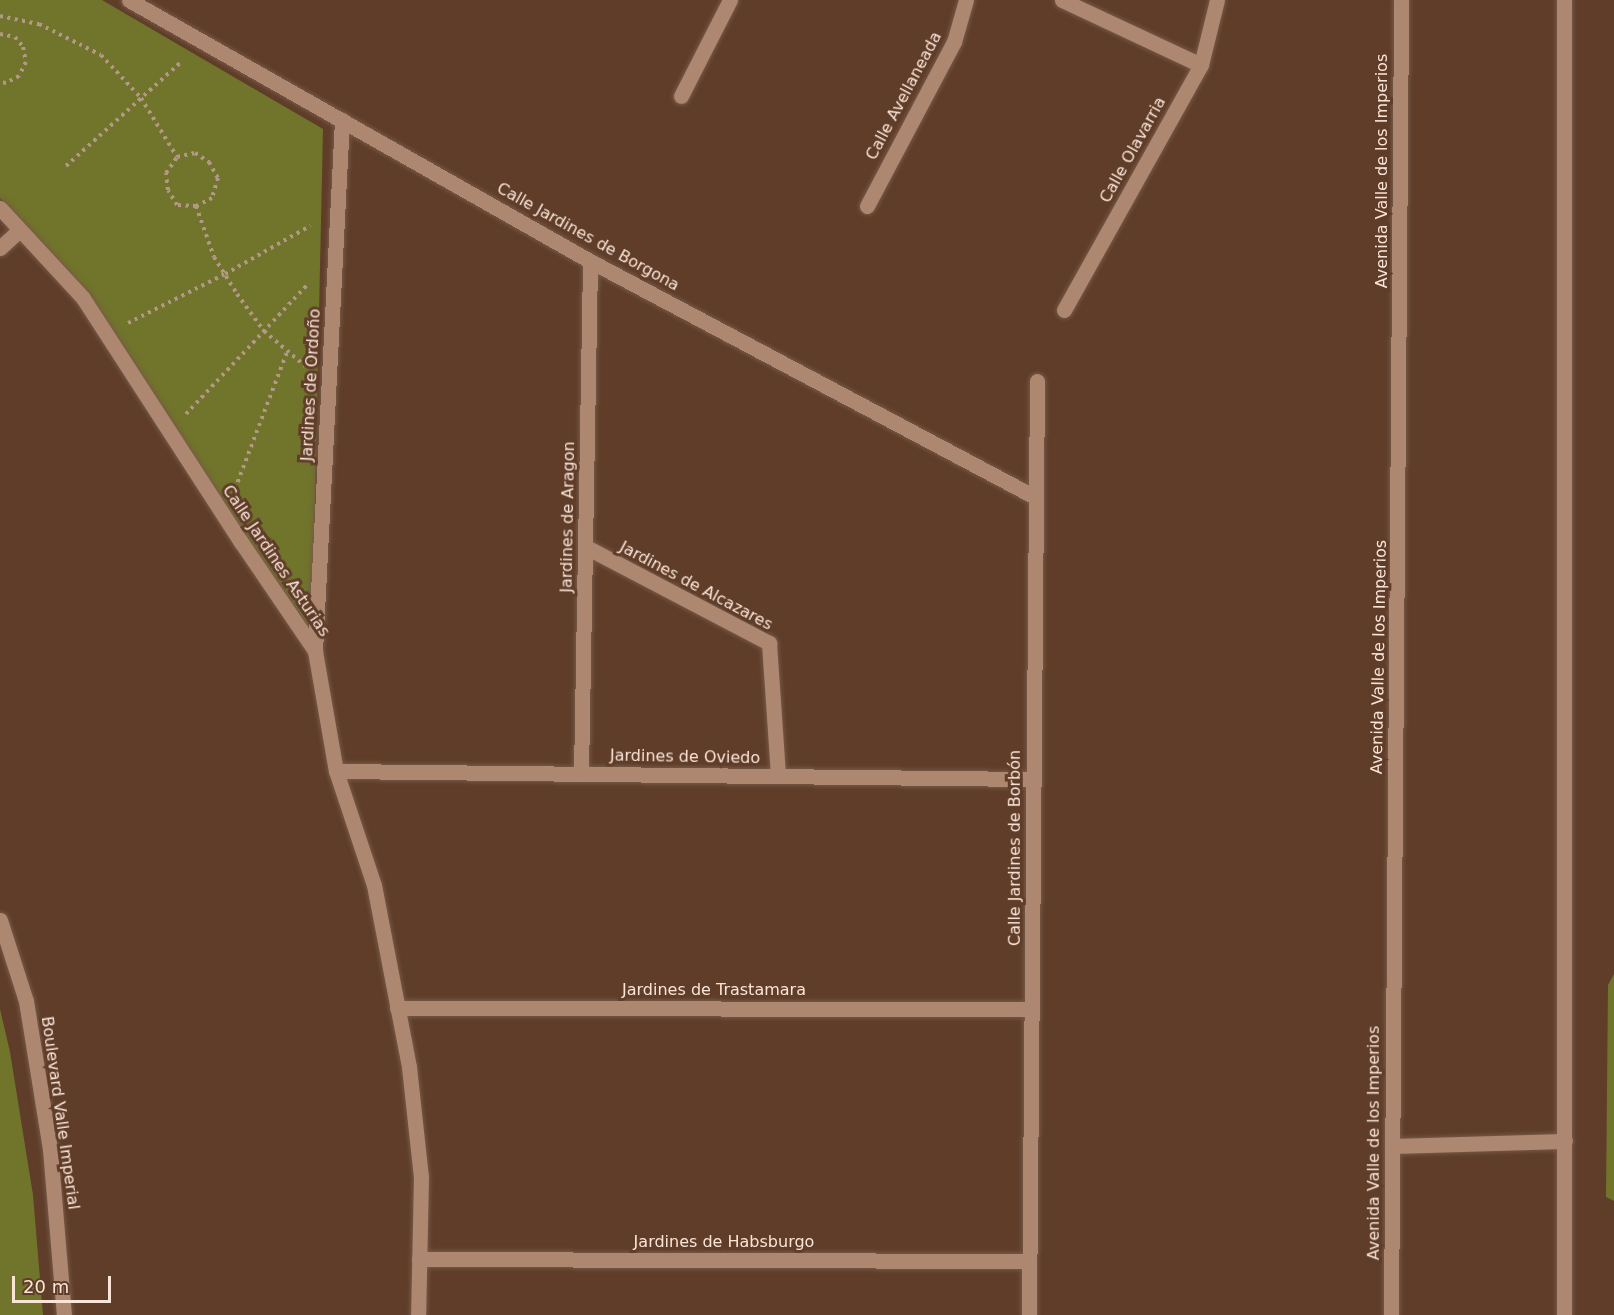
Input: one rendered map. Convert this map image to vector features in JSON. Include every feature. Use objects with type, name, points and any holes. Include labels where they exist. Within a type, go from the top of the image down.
[{"type":"street","name":"Calle Jardines de Borgona","points":[[129,0],[590,261],[1035,497]]},
{"type":"street","points":[[681,96],[730,0]]},
{"type":"street","name":"Calle Avellaneada","points":[[867,206],[954,42],[966,0]]},
{"type":"street","points":[[1062,0],[1201,65]]},
{"type":"street","name":"Calle Olavarria","points":[[1064,310],[1201,65],[1217,0]]},
{"type":"street","name":"Avenida Valle de los Imperios","points":[[1391,1315],[1401,0]]},
{"type":"street","points":[[1564,0],[1564,1315]]},
{"type":"street","name":"Jardines de Ordoño","points":[[315,651],[342,120]]},
{"type":"street","name":"Calle Jardines Asturias","points":[[0,208],[83,298],[241,543],[315,651],[336,771],[374,885],[409,1067],[421,1177],[418,1315]]},
{"type":"street","points":[[0,248],[19,230]]},
{"type":"street","name":"Jardines de Aragon","points":[[581,774],[590,261]]},
{"type":"street","name":"Calle Jardines de Borbón","points":[[1029,1315],[1037,381]]},
{"type":"street","name":"Jardines de Alcazares","points":[[586,547],[769,643],[777,776]]},
{"type":"street","name":"Jardines de Oviedo","points":[[336,771],[1034,779]]},
{"type":"street","name":"Boulevard Valle Imperial","points":[[0,920],[26,1001],[48,1137],[64,1315]]},
{"type":"street","name":"Jardines de Trastamara","points":[[397,1008],[1032,1009]]},
{"type":"street","points":[[1392,1146],[1565,1141]]},
{"type":"street","name":"Jardines de Habsburgo","points":[[419,1259],[1029,1261]]},
{"type":"path","points":[[0,16],[39,24],[101,55],[141,98],[177,157]]},
{"type":"path","points":[[0,34],[15,37],[23,47],[26,62],[19,76],[6,83],[0,82]]},
{"type":"path","points":[[66,166],[180,63]]},
{"type":"path","points":[[195,153],[209,162],[218,178],[212,198],[196,206],[177,205],[168,190],[166,173],[177,157],[195,153]]},
{"type":"path","points":[[196,206],[214,257],[264,332],[308,368]]},
{"type":"path","points":[[125,324],[225,274],[310,226]]},
{"type":"path","points":[[183,417],[309,283]]},
{"type":"path","points":[[233,495],[287,352]]},
{"type":"shaded area","points":[[0,0],[102,0],[323,129],[312,638],[89,295],[0,198]]},
{"type":"shaded area","points":[[1614,974],[1614,1201],[1606,1197],[1608,985]]},
{"type":"shaded area","points":[[0,1009],[10,1052],[33,1195],[43,1315],[0,1315]]}]
